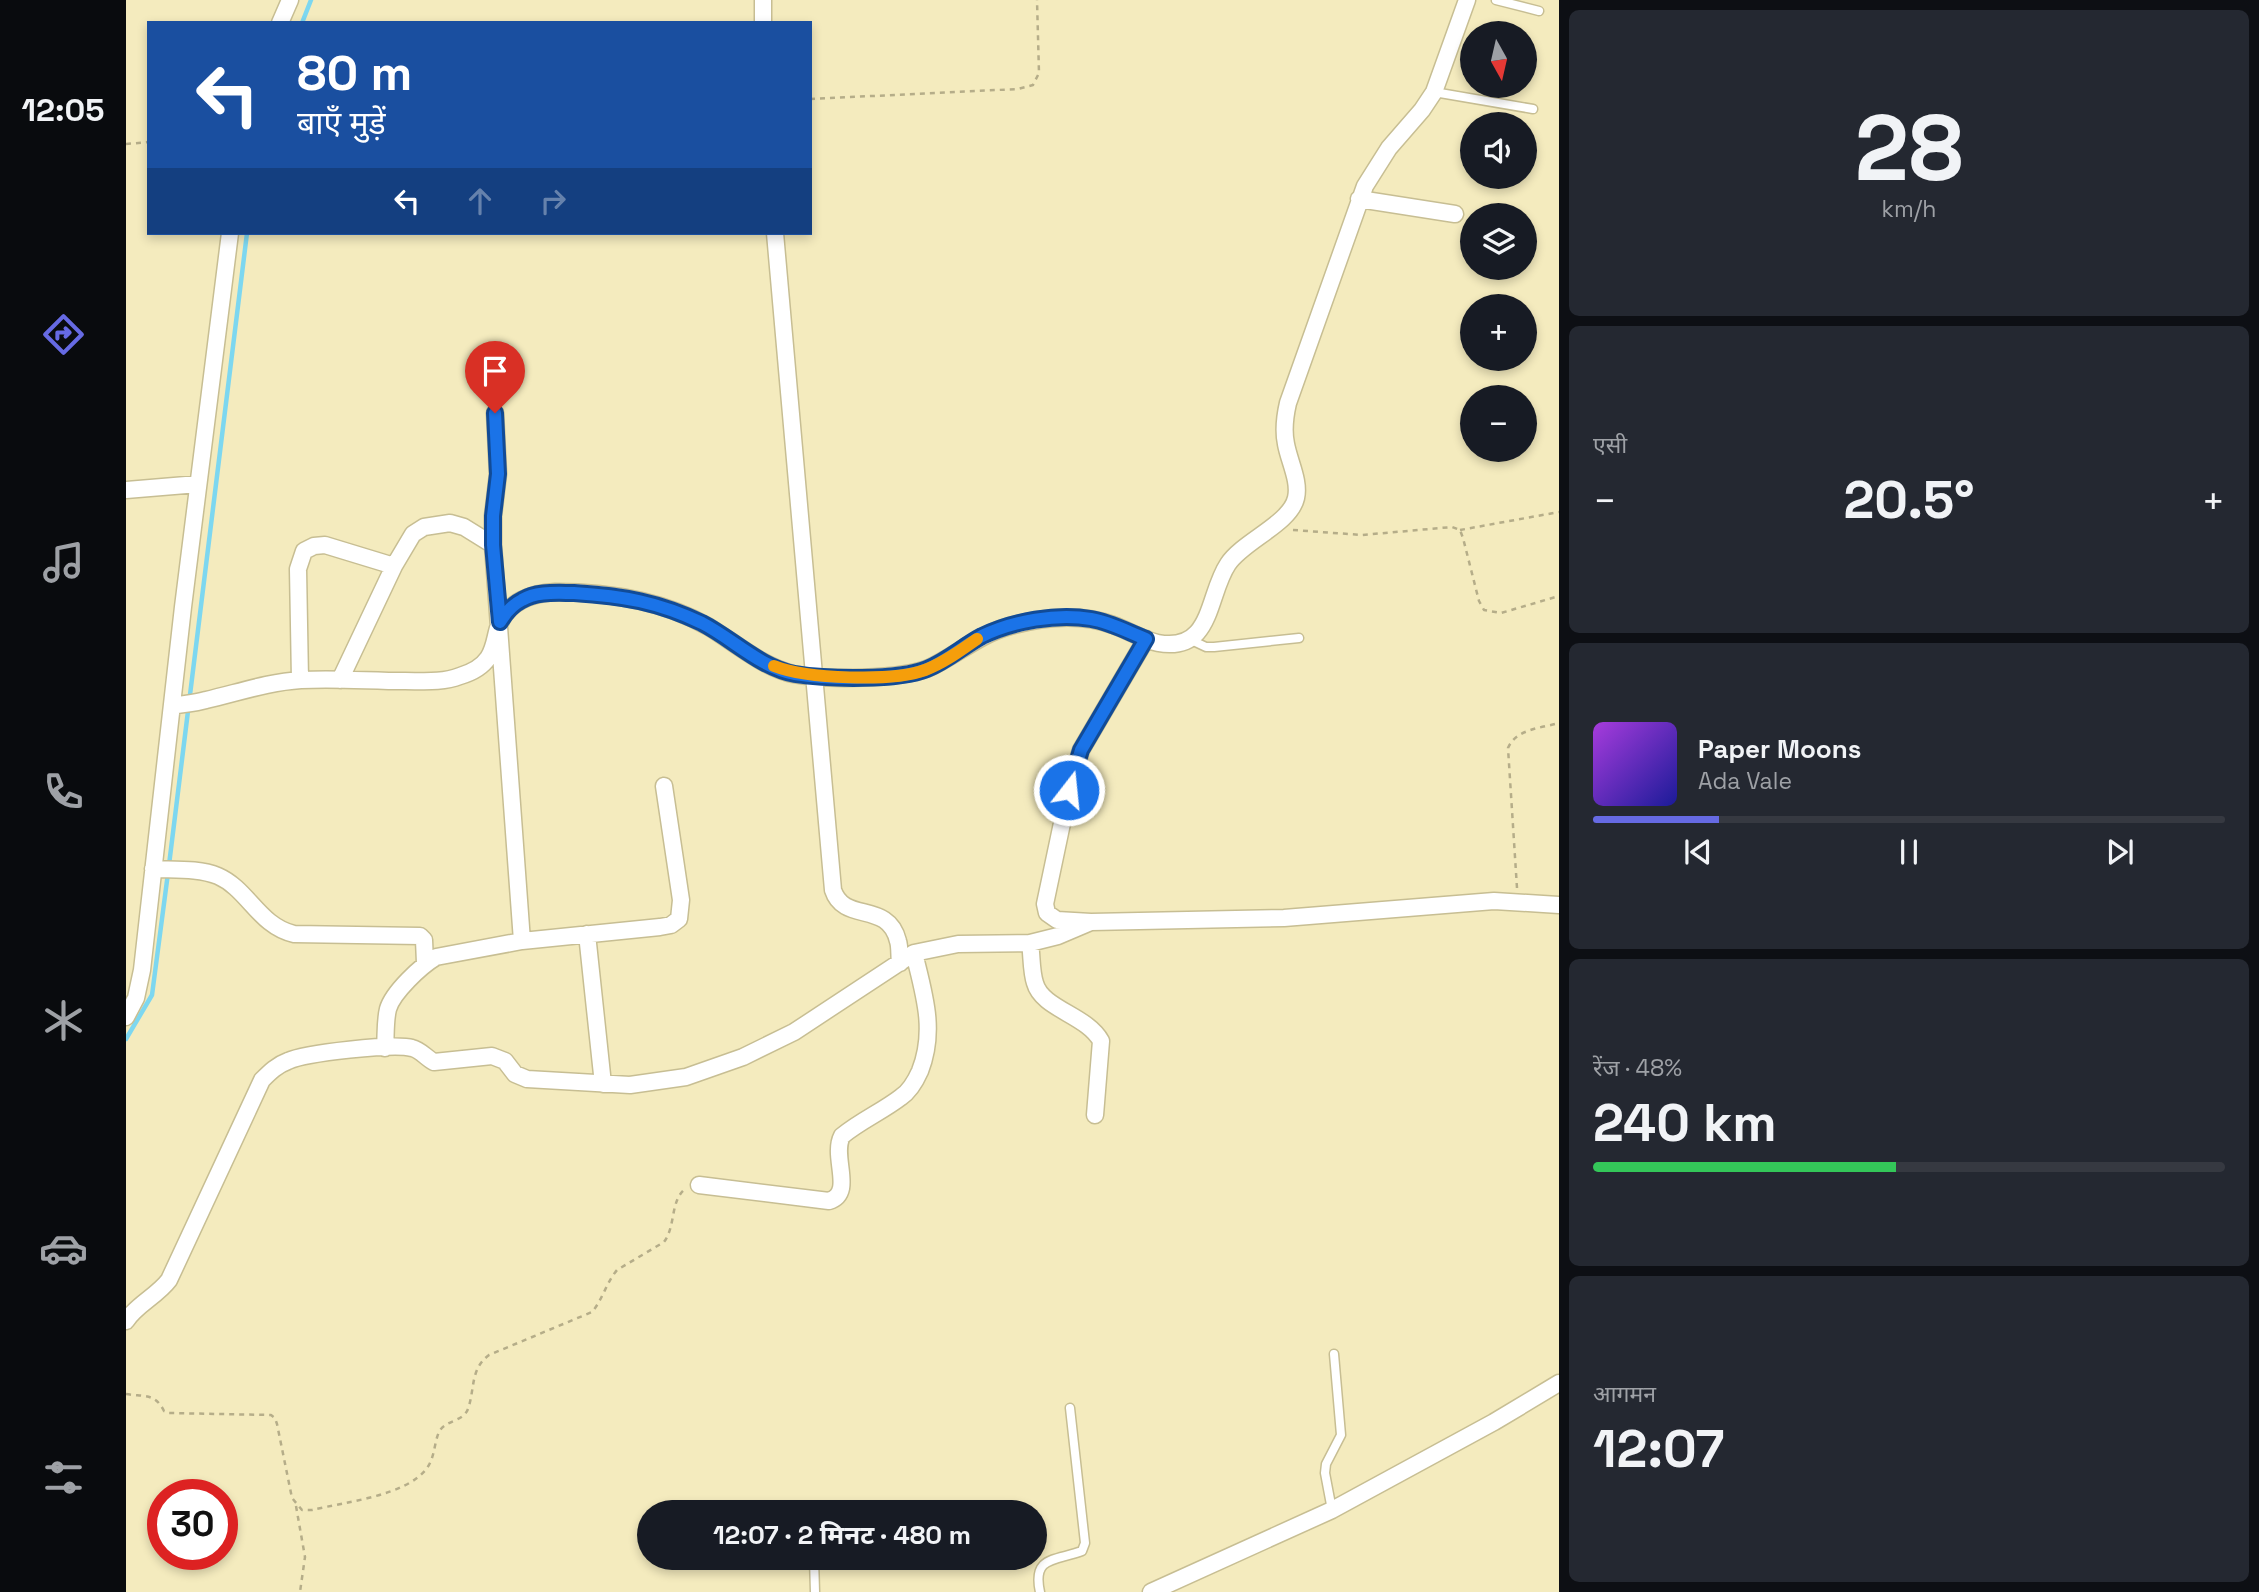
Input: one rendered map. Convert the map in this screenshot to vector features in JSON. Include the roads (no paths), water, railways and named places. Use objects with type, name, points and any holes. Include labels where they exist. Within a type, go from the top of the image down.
[{"type":"street","points":[[281,21],[290,0]]},
{"type":"street","points":[[763,0],[763,21]]},
{"type":"street","points":[[177,705],[268,684],[300,680],[432,681],[454,678],[474,671],[487,660],[500,622],[509,608],[525,598],[551,592],[622,596],[656,604],[704,624],[768,664],[791,673],[814,677],[910,674],[926,670],[981,637],[1010,626],[1070,617],[1111,624],[1146,639],[1171,644],[1189,639],[1201,629],[1226,566],[1239,551],[1295,504],[1298,491],[1284,428],[1288,403],[1359,198],[1375,168],[1423,110],[1434,92],[1467,0]]},
{"type":"street","points":[[1359,198],[1455,214]]},
{"type":"street","points":[[126,1017],[136,998],[163,870],[198,484],[230,235]]},
{"type":"street","points":[[699,1185],[829,1201],[838,1198],[842,1193],[838,1144],[842,1136],[904,1096],[916,1079],[927,1054],[930,1030],[928,1011],[893,929],[886,920],[876,915],[844,906],[836,900],[834,890],[775,235]]},
{"type":"street","points":[[495,413],[498,474],[493,545],[522,941]]},
{"type":"street","points":[[126,490],[198,484]]},
{"type":"street","points":[[340,680],[394,566],[413,534],[424,527],[450,523],[464,527],[493,545]]},
{"type":"street","points":[[300,680],[298,569],[304,551],[325,545],[394,566]]},
{"type":"street","points":[[1146,639],[1081,750],[1069,790],[1045,904],[1047,913],[1057,920],[1091,922],[1284,918],[1518,901],[1559,905]]},
{"type":"street","points":[[385,1048],[387,1018],[393,998],[425,964],[448,953],[522,941],[660,927],[671,925],[679,919],[681,900],[664,786]]},
{"type":"street","points":[[163,870],[199,872],[221,877],[272,926],[283,932],[305,935],[420,936],[424,940],[425,964]]},
{"type":"street","points":[[126,1321],[161,1291],[176,1268],[262,1080],[274,1068],[290,1059],[326,1052],[414,1048],[434,1062],[492,1056],[505,1061],[510,1070],[520,1077],[630,1085],[686,1077],[743,1057],[818,1018],[907,958],[958,944],[1030,943],[1058,936],[1091,922]]},
{"type":"street","points":[[587,934],[603,1084]]},
{"type":"street","points":[[1030,943],[1034,982],[1039,992],[1096,1031],[1101,1041],[1095,1115]]},
{"type":"street","points":[[1151,1592],[1332,1510],[1494,1422],[1559,1383]]},
{"type":"lane","points":[[1496,0],[1539,11]]},
{"type":"lane","points":[[1434,92],[1534,109]]},
{"type":"lane","points":[[1189,639],[1206,647],[1214,647],[1299,638]]},
{"type":"lane","points":[[1332,1510],[1325,1473],[1326,1464],[1341,1435],[1334,1354]]},
{"type":"lane","points":[[1040,1592],[1037,1577],[1043,1564],[1082,1550],[1086,1543],[1070,1408]]},
{"type":"lane","points":[[814,1570],[815,1592]]},
{"type":"waterway","points":[[303,21],[311,0]]},
{"type":"waterway","points":[[169,865],[247,235]]},
{"type":"waterway","points":[[126,1039],[152,995],[168,873]]}]
